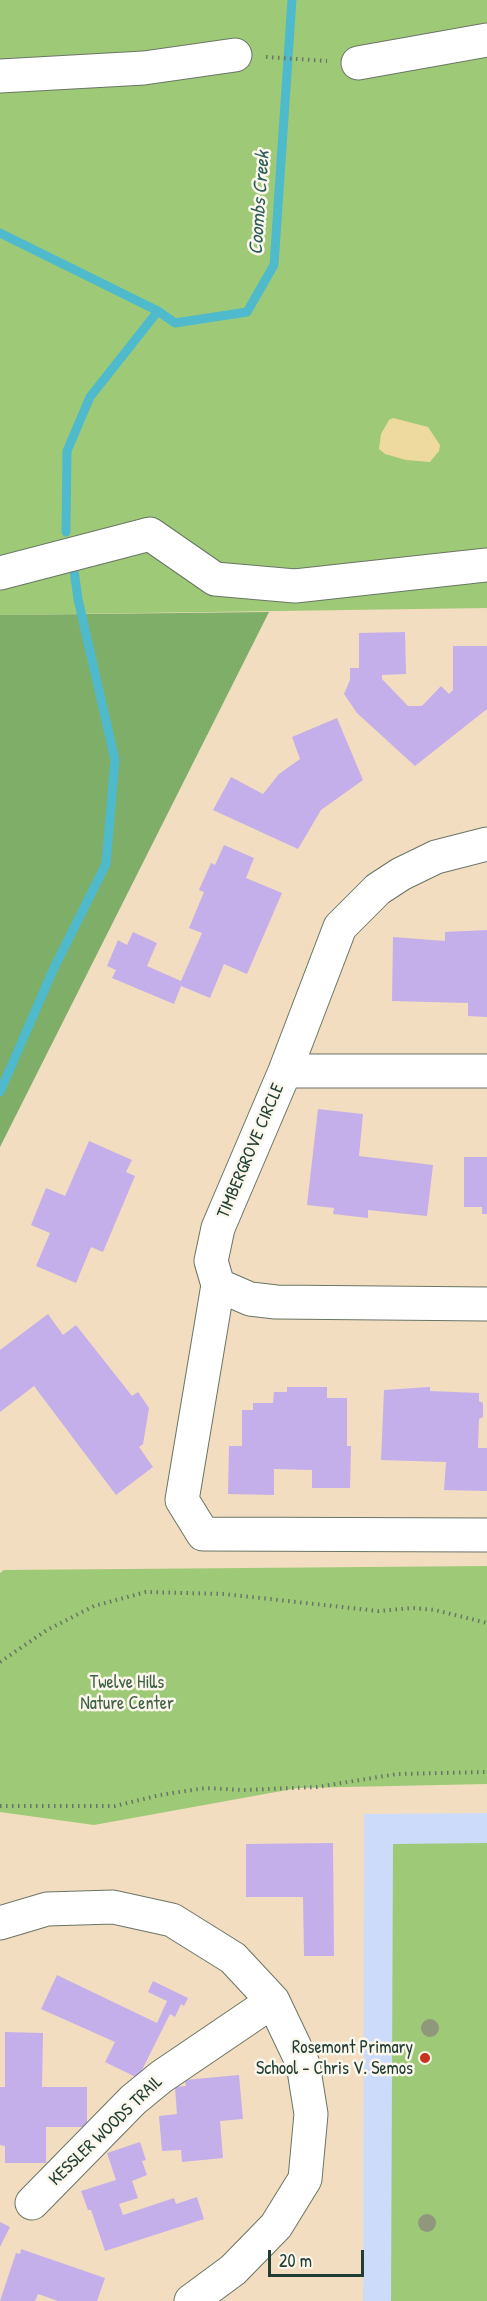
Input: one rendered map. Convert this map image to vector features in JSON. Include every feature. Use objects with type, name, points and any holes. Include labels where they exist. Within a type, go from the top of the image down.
[{"type":"street","points":[[358,63],[487,40]]},
{"type":"street","points":[[0,76],[144,68],[235,55]]},
{"type":"street","points":[[0,573],[150,534],[215,579],[295,586],[487,565]]},
{"type":"street","name":"TIMBERGROVE CIRCLE","points":[[218,1285],[211,1261],[218,1228],[285,1071],[340,927],[378,889],[401,874],[436,857],[487,844]]},
{"type":"street","points":[[285,1071],[487,1071]]},
{"type":"street","points":[[487,1304],[276,1302],[250,1299],[218,1285],[182,1500],[203,1534],[487,1535]]},
{"type":"street","points":[[0,1923],[47,1909],[113,1906],[172,1920],[233,1958],[273,2001],[303,2064],[311,2114],[304,2178],[276,2226],[234,2270],[191,2301]]},
{"type":"street","name":"KESSLER WOODS TRAIL","points":[[32,2203],[133,2100],[161,2077],[273,2001]]},
{"type":"path","points":[[235,55],[358,63]]},
{"type":"path","points":[[0,1662],[47,1630],[94,1606],[146,1592],[225,1594],[378,1611],[413,1608],[435,1610],[487,1623]]},
{"type":"path","points":[[0,1806],[115,1806],[160,1795],[205,1788],[243,1790],[317,1787],[397,1774],[487,1772]]},
{"type":"shaded area","name":"Rosemont Primary School - Chris V. Semos","points":[[487,1813],[487,2301],[363,2301],[364,1814]]},
{"type":"green space","points":[[0,0],[487,0],[487,608],[0,615]]},
{"type":"green space","points":[[269,612],[0,1147],[0,615]]},
{"type":"green space","name":"Twelve Hills Nature Center","points":[[487,1566],[487,1784],[298,1788],[94,1825],[0,1812],[0,1573],[4,1570]]},
{"type":"green space","name":"Rosemont Primary School - Chris V. Semos","points":[[487,1843],[487,2301],[391,2301],[393,1844]]},
{"type":"sand","points":[[393,418],[428,427],[440,445],[439,451],[430,462],[406,460],[385,454],[379,449],[381,434],[389,420]]},
{"type":"building","points":[[405,632],[406,674],[382,675],[382,679],[408,706],[422,706],[441,686],[449,694],[453,690],[453,646],[487,646],[487,709],[415,766],[357,713],[344,694],[350,680],[350,668],[359,668],[359,633]]},
{"type":"building","points":[[337,718],[363,780],[321,810],[298,849],[213,810],[231,777],[263,794],[279,774],[300,759],[292,737]]},
{"type":"building","points":[[224,845],[254,858],[246,878],[282,893],[247,974],[224,964],[210,998],[181,986],[174,1004],[112,978],[116,970],[107,966],[118,940],[127,945],[133,932],[157,943],[147,966],[181,981],[202,933],[189,928],[204,892],[199,890],[211,863],[215,865]]},
{"type":"building","points":[[487,930],[487,1017],[468,1016],[468,1003],[392,1001],[393,937],[445,941],[445,932]]},
{"type":"building","points":[[318,1109],[363,1114],[359,1156],[433,1165],[427,1216],[368,1210],[368,1218],[333,1214],[334,1208],[307,1205]]},
{"type":"building","points":[[89,1141],[132,1160],[126,1172],[135,1176],[103,1252],[91,1247],[76,1283],[36,1266],[50,1233],[31,1225],[46,1188],[65,1196]]},
{"type":"building","points":[[464,1157],[487,1157],[487,1214],[482,1214],[482,1207],[464,1207]]},
{"type":"building","points":[[48,1314],[63,1335],[76,1325],[132,1396],[138,1392],[149,1408],[143,1444],[139,1447],[153,1467],[116,1495],[34,1386],[0,1412],[0,1350]]},
{"type":"building","points":[[287,1387],[327,1387],[327,1398],[347,1398],[347,1446],[351,1446],[350,1488],[312,1488],[312,1470],[274,1469],[274,1495],[228,1494],[229,1446],[242,1446],[242,1410],[253,1410],[253,1403],[273,1403],[274,1392],[287,1392]]},
{"type":"building","points":[[430,1387],[430,1391],[479,1393],[479,1401],[483,1403],[483,1417],[479,1419],[478,1448],[487,1448],[487,1491],[444,1490],[446,1462],[381,1460],[384,1390]]},
{"type":"building","points":[[333,1843],[334,1956],[304,1956],[303,1897],[246,1897],[246,1844]]},
{"type":"building","points":[[57,1975],[157,2023],[167,2001],[148,1992],[153,1981],[188,1998],[184,2006],[181,2004],[175,2017],[170,2014],[138,2078],[105,2062],[115,2042],[41,2009]]},
{"type":"building","points":[[5,2032],[43,2033],[42,2087],[87,2087],[87,2127],[46,2127],[46,2163],[5,2163],[5,2146],[0,2145],[0,2087],[5,2087]]},
{"type":"building","points":[[239,2075],[243,2119],[220,2121],[223,2158],[182,2162],[181,2150],[162,2151],[159,2116],[177,2114],[175,2087],[186,2086],[185,2080]]},
{"type":"building","points":[[140,2142],[146,2160],[142,2161],[147,2175],[132,2181],[138,2198],[119,2204],[123,2215],[174,2198],[176,2204],[197,2197],[204,2219],[105,2251],[91,2210],[88,2210],[81,2191],[116,2180],[107,2153]]},
{"type":"building","points":[[0,2222],[10,2227],[0,2247]]},
{"type":"building","points":[[21,2249],[105,2278],[97,2301],[58,2301],[38,2294],[35,2301],[0,2301],[16,2253],[20,2254]]},
{"type":"waterway","name":"Coombs Creek","points":[[0,233],[158,311],[175,323],[247,312],[274,265],[292,0]]},
{"type":"waterway","points":[[66,532],[67,451],[90,397],[158,311]]},
{"type":"waterway","points":[[0,1092],[53,970],[106,864],[115,760],[78,599],[74,571]]},
{"type":"place","name":"Rosemont Primary School - Chris V. Semos","points":[[425,2058]]}]
